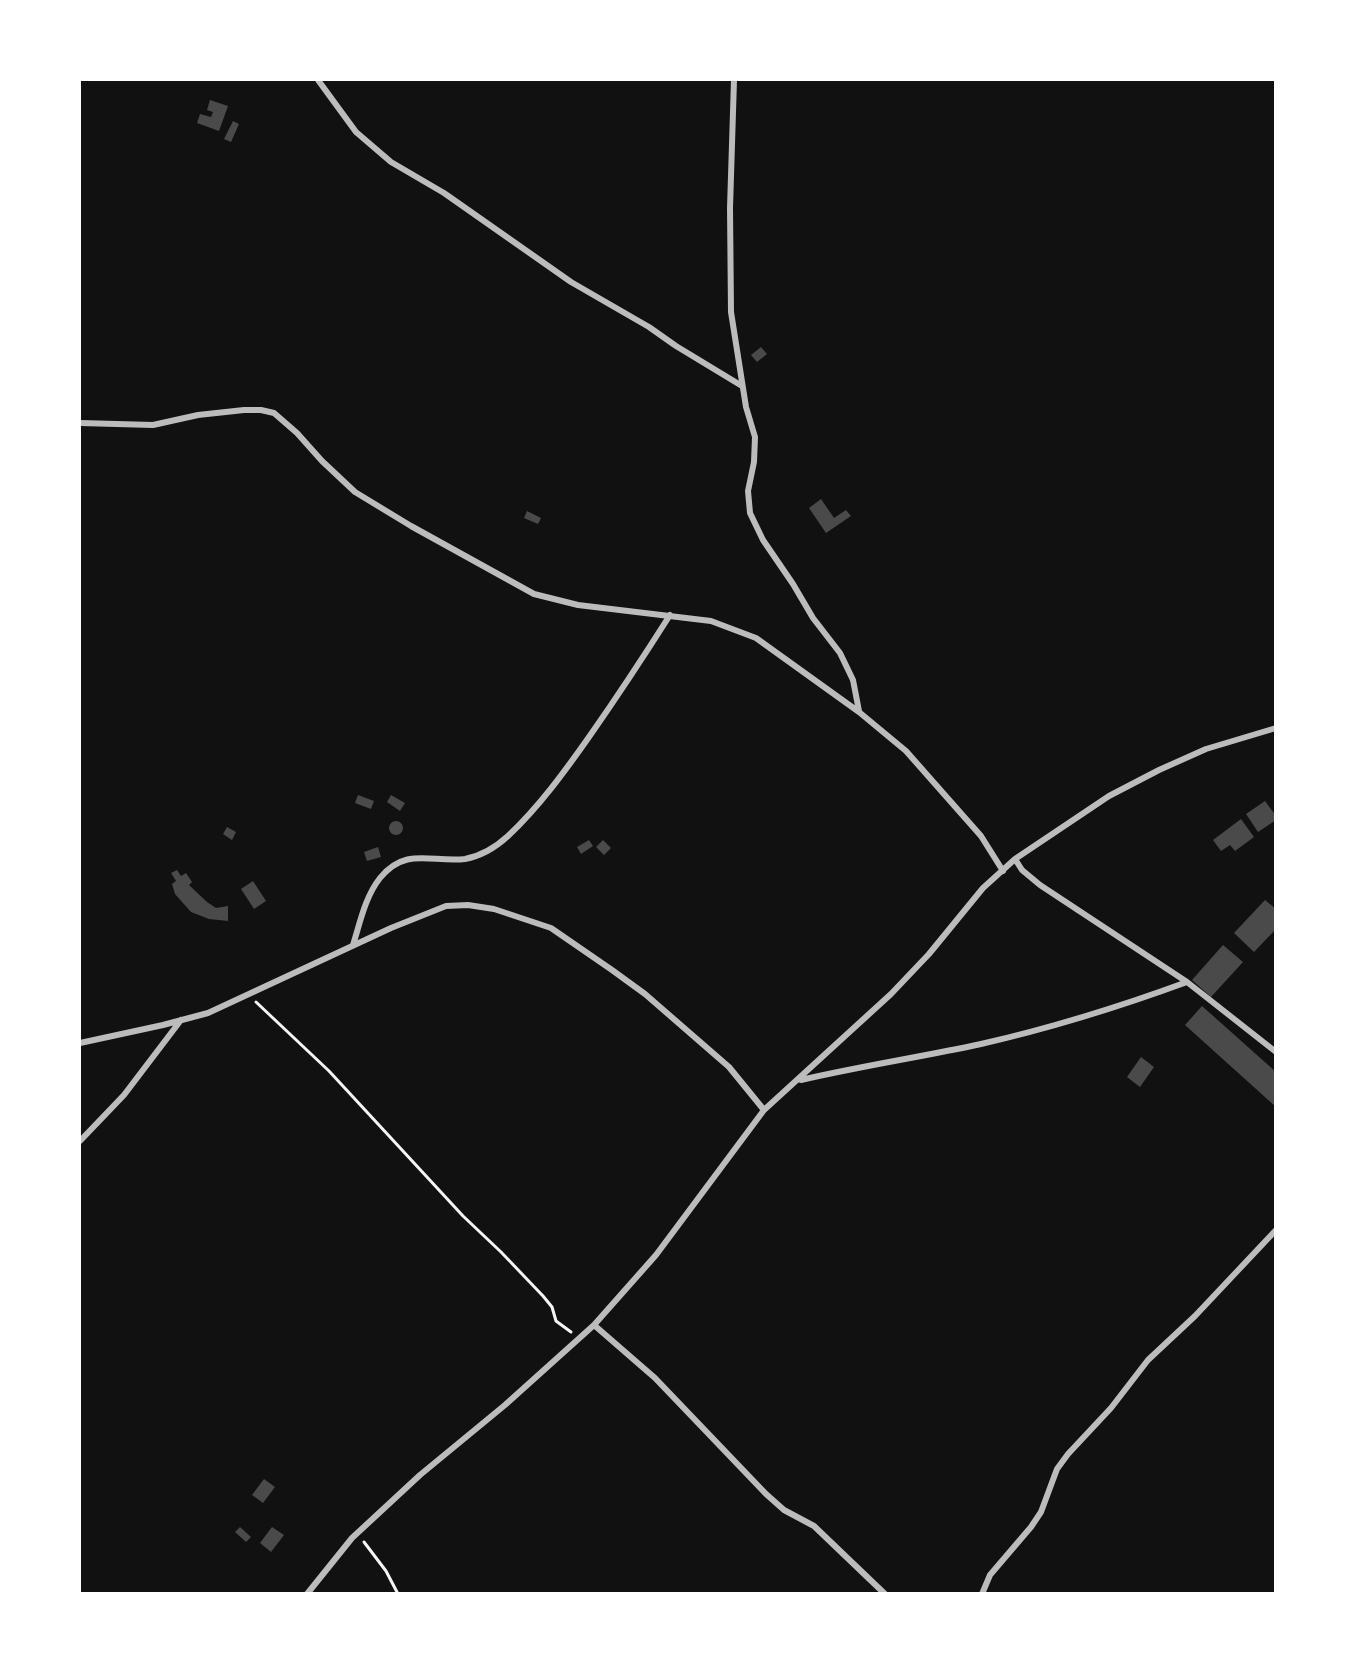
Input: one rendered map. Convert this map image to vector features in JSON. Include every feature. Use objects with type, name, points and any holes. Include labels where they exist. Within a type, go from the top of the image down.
[{"type":"street","points":[[318,80],[356,132],[391,162],[444,193],[571,282],[649,327],[742,386]]},
{"type":"street","points":[[734,80],[731,312],[742,386],[755,437],[748,491],[750,513],[763,540],[813,618],[840,653],[853,680],[859,712]]},
{"type":"street","points":[[80,423],[153,425],[198,415],[261,410],[274,413],[355,492],[411,526],[534,594],[578,605],[711,621],[756,638],[859,712],[906,751],[981,836],[1003,871]]},
{"type":"street","points":[[353,945],[367,901],[379,879],[390,868],[403,860],[418,856],[466,859],[494,849],[510,835],[544,798],[576,755],[628,681],[670,615]]},
{"type":"street","points":[[307,1593],[357,1533],[420,1474],[482,1425],[594,1324],[656,1255],[764,1110],[898,986],[929,954],[982,888],[1015,859],[1109,796],[1206,749],[1275,728]]},
{"type":"street","points":[[1015,859],[1022,870],[1040,885],[1187,982],[1275,1052]]},
{"type":"street","points":[[80,1043],[208,1013],[353,945],[446,906],[468,905],[494,909],[551,928],[645,994],[729,1067],[764,1110]]},
{"type":"street","points":[[798,1080],[982,1044],[1088,1017],[1187,982]]},
{"type":"street","points":[[80,1141],[124,1095],[181,1020]]},
{"type":"street","points":[[982,1593],[990,1575],[1041,1512],[1057,1469],[1068,1454],[1111,1408],[1148,1360],[1196,1317],[1275,1230]]},
{"type":"street","points":[[594,1324],[655,1378],[766,1494],[784,1510],[814,1526],[885,1593]]},
{"type":"path","points":[[247,994],[292,1033],[463,1216],[501,1252],[548,1302],[556,1321],[580,1338]]},
{"type":"path","points":[[357,1533],[386,1571],[398,1593]]},
{"type":"building","points":[[210,100],[228,106],[219,131],[197,123],[200,114],[211,117],[213,112],[207,110]]},
{"type":"building","points":[[233,121],[239,124],[231,142],[224,139]]},
{"type":"building","points":[[761,347],[767,354],[757,362],[751,355]]},
{"type":"building","points":[[821,499],[834,518],[846,510],[851,516],[826,533],[809,508]]},
{"type":"building","points":[[527,511],[541,518],[538,524],[524,518]]},
{"type":"building","points":[[358,795],[374,801],[371,809],[355,803]]},
{"type":"building","points":[[391,795],[405,803],[400,811],[387,802]]},
{"type":"building","points":[[1265,801],[1276,816],[1276,820],[1258,832],[1246,814]]},
{"type":"building","points":[[1241,819],[1254,837],[1235,851],[1230,845],[1221,851],[1213,840]]},
{"type":"building","points":[[396,821],[401,823],[403,828],[401,833],[396,835],[391,833],[389,828],[391,823]]},
{"type":"building","points":[[227,827],[236,832],[232,840],[223,834]]},
{"type":"building","points":[[589,840],[593,846],[581,854],[577,847]]},
{"type":"building","points":[[603,840],[611,848],[604,855],[596,847]]},
{"type":"building","points":[[378,847],[381,857],[367,861],[364,852]]},
{"type":"building","points":[[177,870],[181,876],[186,873],[192,882],[189,885],[207,902],[216,908],[228,906],[228,921],[209,919],[191,912],[175,894],[172,884],[176,881],[171,873]]},
{"type":"building","points":[[253,881],[266,901],[254,909],[241,889]]},
{"type":"building","points":[[1265,900],[1276,909],[1276,929],[1254,952],[1234,933]]},
{"type":"building","points":[[1223,945],[1243,962],[1211,997],[1192,980]]},
{"type":"building","points":[[1202,1006],[1276,1072],[1276,1107],[1185,1025]]},
{"type":"building","points":[[1141,1057],[1154,1067],[1140,1087],[1127,1077]]},
{"type":"building","points":[[264,1479],[275,1487],[263,1503],[252,1495]]},
{"type":"building","points":[[240,1527],[251,1537],[246,1542],[235,1532]]},
{"type":"building","points":[[272,1527],[284,1535],[271,1552],[260,1543]]}]
